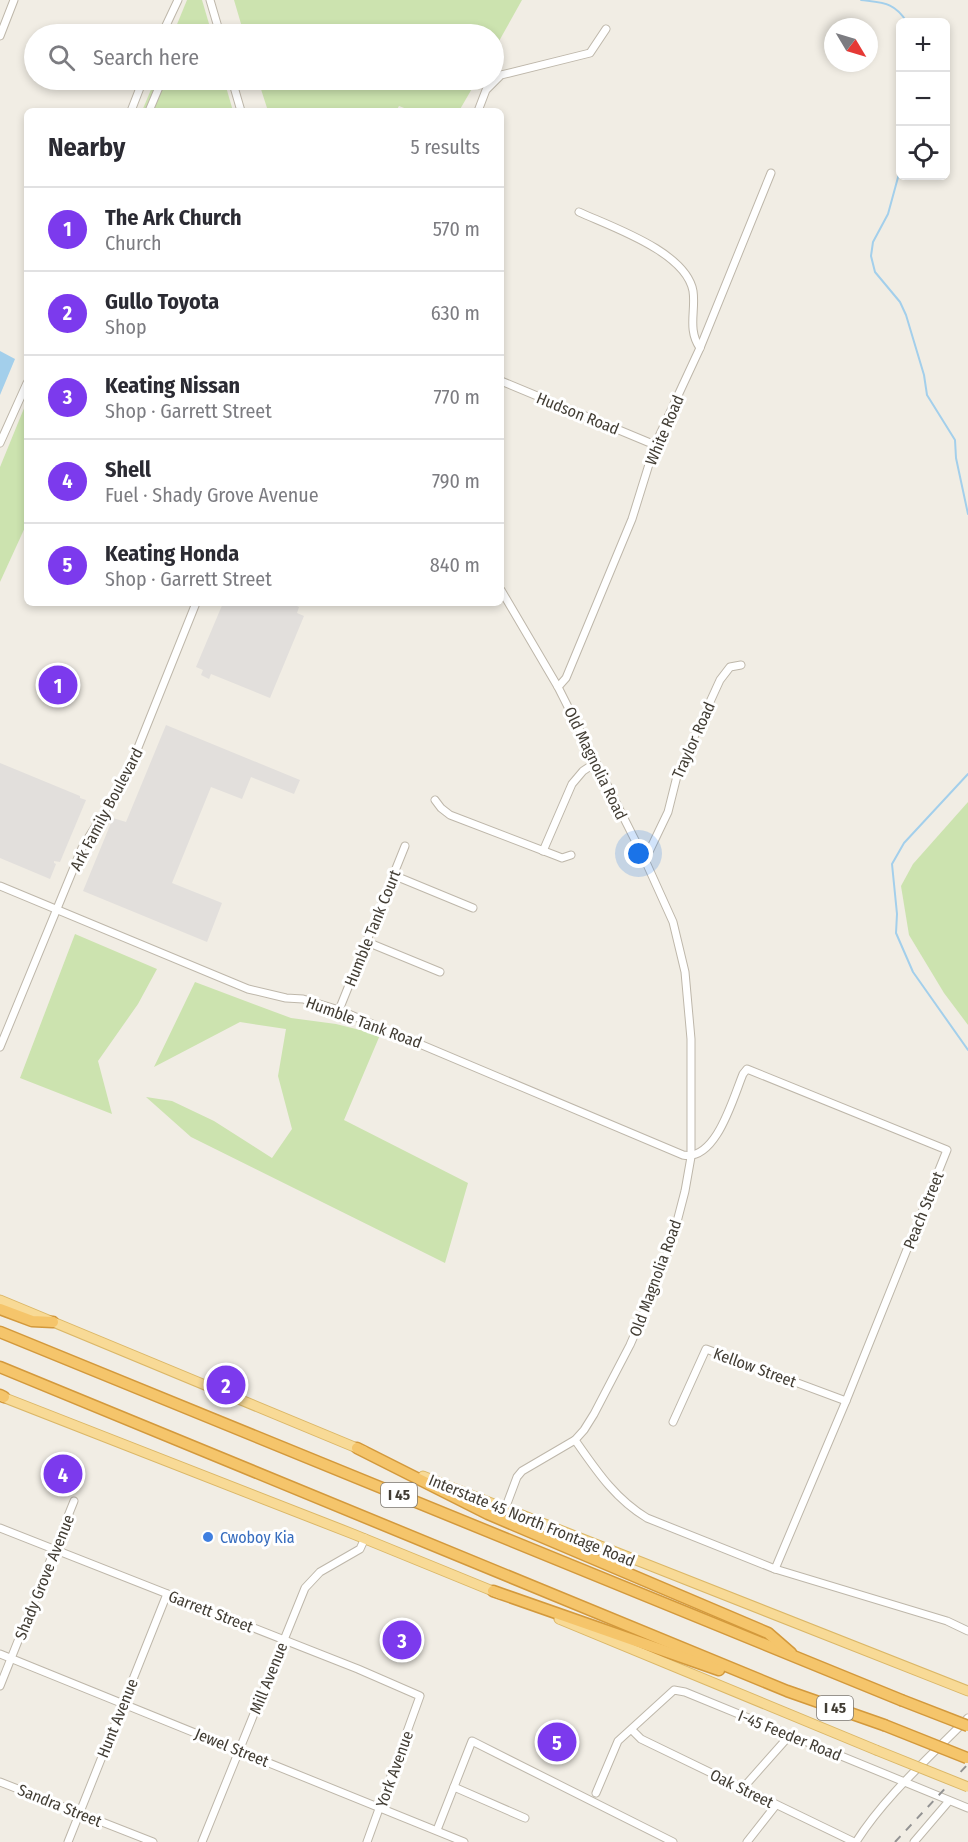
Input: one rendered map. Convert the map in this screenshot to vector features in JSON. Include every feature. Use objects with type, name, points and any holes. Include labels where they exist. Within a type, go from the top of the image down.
[{"type":"highway","points":[[0,1309],[32,1321],[53,1322]]},
{"type":"highway","name":"I 45","points":[[0,1332],[798,1659],[968,1726]]},
{"type":"highway","name":"I 45","points":[[0,1367],[787,1691],[968,1758]]},
{"type":"highway","points":[[357,1448],[489,1514],[768,1633],[798,1659]]},
{"type":"highway","points":[[493,1591],[692,1661],[787,1691]]},
{"type":"main road","name":"Interstate 45 North Frontage Road","points":[[0,1300],[505,1509],[968,1691]]},
{"type":"main road","points":[[1,1396],[365,1538],[968,1787]]},
{"type":"street","points":[[0,36],[14,0]]},
{"type":"street","points":[[166,24],[177,0]]},
{"type":"street","points":[[210,0],[217,24]]},
{"type":"street","points":[[504,74],[590,53],[606,29]]},
{"type":"street","points":[[135,108],[140,90]]},
{"type":"street","points":[[150,108],[158,90]]},
{"type":"street","points":[[235,90],[240,108]]},
{"type":"street","points":[[479,108],[486,90]]},
{"type":"street","name":"White Road","points":[[558,687],[566,678],[632,519],[655,445],[700,348],[771,173]]},
{"type":"street","points":[[579,212],[665,252],[682,268],[692,288],[693,335],[700,348]]},
{"type":"street","name":"Hudson Road","points":[[504,382],[655,445]]},
{"type":"street","points":[[0,443],[24,390]]},
{"type":"street","name":"Old Magnolia Road","points":[[504,595],[558,687],[674,922],[685,972],[691,1039],[691,1157],[672,1241],[630,1345],[594,1414],[575,1440]]},
{"type":"street","name":"Ark Family Boulevard","points":[[0,1047],[82,848],[133,760],[195,606]]},
{"type":"street","name":"Traylor Road","points":[[645,860],[668,812],[678,772],[720,680],[730,667],[741,665]]},
{"type":"street","points":[[543,851],[572,784],[583,771],[595,763]]},
{"type":"street","points":[[435,800],[450,815],[562,858],[571,855]]},
{"type":"street","name":"Humble Tank Court","points":[[339,1010],[405,846]]},
{"type":"street","points":[[393,875],[473,908]]},
{"type":"street","name":"Humble Tank Road","points":[[0,886],[248,989],[270,995],[310,1000],[339,1010],[691,1157]]},
{"type":"street","points":[[367,942],[440,972]]},
{"type":"street","name":"Peach Street","points":[[691,1157],[701,1152],[713,1140],[747,1069],[947,1150],[846,1401],[775,1569]]},
{"type":"street","name":"Kellow Street","points":[[673,1422],[706,1349],[846,1401]]},
{"type":"street","points":[[505,1509],[517,1477],[522,1471],[575,1440],[611,1490],[628,1507],[647,1518],[775,1569],[947,1621],[968,1631]]},
{"type":"street","name":"Shady Grove Avenue","points":[[0,1686],[74,1501]]},
{"type":"street","name":"Garrett Street","points":[[0,1528],[420,1696]]},
{"type":"street","name":"Mill Avenue","points":[[202,1842],[302,1595],[320,1572],[360,1549],[365,1538]]},
{"type":"street","name":"Hunt Avenue","points":[[68,1842],[167,1594]]},
{"type":"street","name":"Jewel Street","points":[[0,1653],[464,1842]]},
{"type":"street","name":"I-45 Feeder Road","points":[[632,1730],[674,1690],[685,1692],[968,1808]]},
{"type":"street","name":"York Avenue","points":[[367,1842],[420,1696]]},
{"type":"street","points":[[855,1842],[866,1825],[968,1718]]},
{"type":"street","points":[[596,1793],[618,1741],[632,1730]]},
{"type":"street","name":"Oak Street","points":[[632,1730],[641,1739],[855,1842]]},
{"type":"street","points":[[743,1788],[790,1735]]},
{"type":"street","points":[[437,1830],[472,1741],[673,1842]]},
{"type":"street","name":"Sandra Street","points":[[0,1782],[153,1842]]},
{"type":"street","points":[[454,1787],[525,1818]]},
{"type":"street","points":[[914,1842],[949,1801]]},
{"type":"street","points":[[747,1842],[776,1805]]},
{"type":"green space","points":[[187,0],[202,0],[209,24],[177,24]]},
{"type":"green space","points":[[234,0],[522,0],[504,32],[504,24],[241,24]]},
{"type":"green space","points":[[151,90],[227,90],[232,108],[143,108]]},
{"type":"green space","points":[[261,90],[471,90],[461,108],[404,108],[399,106],[398,108],[267,108]]},
{"type":"green space","points":[[24,408],[24,530],[0,582],[0,467]]},
{"type":"green space","points":[[968,802],[968,1025],[944,993],[909,935],[901,886],[913,864]]},
{"type":"green space","points":[[75,934],[157,969],[138,1004],[98,1061],[112,1114],[20,1078]]},
{"type":"green space","points":[[195,982],[291,1018],[336,1024],[380,1035],[344,1120],[468,1183],[445,1263],[191,1137],[146,1097],[172,1101],[214,1121],[272,1158],[292,1129],[278,1076],[286,1029],[240,1022],[154,1067]]},
{"type":"shaded area","points":[[222,606],[297,606],[299,607],[297,613],[304,616],[270,698],[211,674],[209,679],[201,675],[203,670],[196,667]]},
{"type":"shaded area","points":[[166,725],[300,780],[294,794],[251,777],[242,799],[211,787],[172,883],[222,903],[207,942],[83,891],[113,818],[126,822]]},
{"type":"shaded area","points":[[0,763],[86,800],[60,862],[54,861],[56,864],[50,879],[0,858]]},
{"type":"water","points":[[0,351],[15,359],[0,395]]},
{"type":"waterway","points":[[861,0],[893,7],[904,18]]},
{"type":"waterway","points":[[897,180],[888,214],[873,242],[871,256],[875,272],[900,302],[906,315],[924,375],[927,395],[955,440],[956,458],[968,514]]},
{"type":"waterway","points":[[968,774],[904,843],[892,864],[897,914],[896,933],[913,972],[968,1050]]},
{"type":"railway","points":[[895,1842],[968,1764]]},
{"type":"place","name":"The Ark Church","points":[[58,685]]},
{"type":"place","name":"Gullo Toyota","points":[[226,1385]]},
{"type":"place","name":"Shell","points":[[63,1474]]},
{"type":"place","name":"Cwoboy Kia","points":[[208,1537]]},
{"type":"place","name":"Keating Nissan","points":[[402,1640]]},
{"type":"place","name":"Keating Honda","points":[[557,1742]]}]
